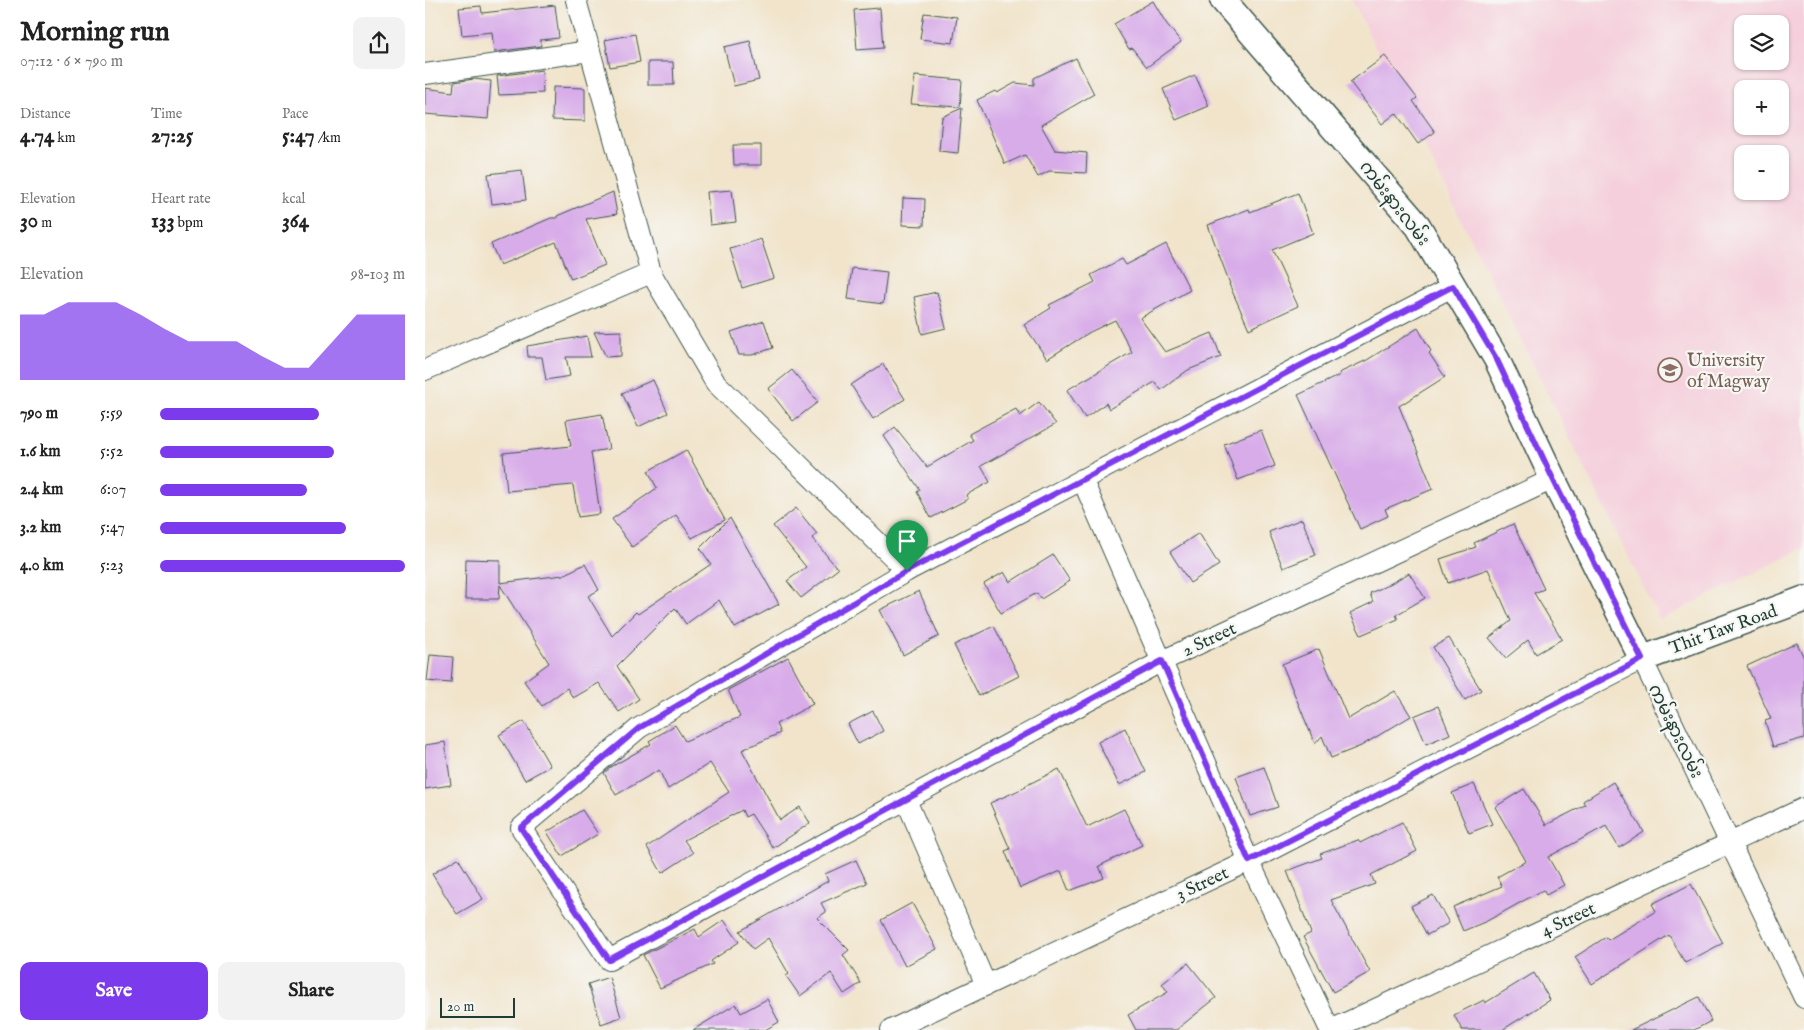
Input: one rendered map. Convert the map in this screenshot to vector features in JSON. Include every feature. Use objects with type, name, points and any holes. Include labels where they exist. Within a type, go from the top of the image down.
[{"type":"street","points":[[576,0],[651,273],[715,382],[907,571],[1453,286]]},
{"type":"street","name":"ကမ်းနားလမ်း","points":[[1233,3],[1418,226],[1497,360],[1804,998]]},
{"type":"street","points":[[425,74],[590,51]]},
{"type":"street","points":[[425,370],[651,273]]},
{"type":"street","points":[[1082,479],[1249,861],[1331,1030]]},
{"type":"street","name":"2 Street","points":[[907,571],[639,728],[521,828],[609,960],[1162,661],[1553,479]]},
{"type":"street","name":"Thit Taw Road","points":[[1642,659],[1804,599]]},
{"type":"street","name":"3 Street","points":[[891,1030],[1249,861],[1642,659]]},
{"type":"street","points":[[906,800],[987,985]]},
{"type":"street","name":"4 Street","points":[[1331,1030],[1804,808]]},
{"type":"shaded area","name":"University of Magway","points":[[1352,0],[1804,0],[1804,548],[1660,620]]},
{"type":"building","points":[[1153,1],[1166,23],[1181,42],[1147,67],[1132,48],[1129,49],[1114,24]]},
{"type":"building","points":[[555,5],[559,38],[540,40],[541,46],[494,52],[492,32],[462,35],[459,8],[481,6],[482,13]]},
{"type":"building","points":[[880,8],[883,48],[857,50],[854,10]]},
{"type":"building","points":[[924,13],[957,17],[953,43],[920,39]]},
{"type":"building","points":[[635,34],[640,62],[610,67],[605,40]]},
{"type":"building","points":[[750,41],[759,80],[734,86],[724,47]]},
{"type":"building","points":[[1385,56],[1417,98],[1413,101],[1435,132],[1418,144],[1396,113],[1382,124],[1350,82]]},
{"type":"building","points":[[1076,58],[1094,94],[1041,125],[1055,150],[1087,153],[1086,173],[1049,171],[1038,177],[1025,155],[1005,164],[977,100],[995,91],[997,93],[1015,83],[1034,85],[1034,78]]},
{"type":"building","points":[[648,62],[673,62],[674,85],[648,85]]},
{"type":"building","points":[[542,70],[543,93],[499,95],[497,76]]},
{"type":"building","points":[[1195,75],[1209,106],[1176,120],[1163,89]]},
{"type":"building","points":[[915,76],[962,80],[960,107],[911,104]]},
{"type":"building","points":[[474,79],[491,81],[488,119],[425,114],[425,88],[453,92],[454,82]]},
{"type":"building","points":[[553,87],[585,88],[585,121],[552,120]]},
{"type":"building","points":[[962,108],[958,153],[939,151],[942,117]]},
{"type":"building","points":[[733,145],[761,145],[761,165],[734,165]]},
{"type":"building","points":[[522,170],[526,200],[492,204],[488,174]]},
{"type":"building","points":[[732,190],[736,222],[710,225],[707,192]]},
{"type":"building","points":[[613,192],[617,214],[586,219],[605,265],[571,279],[556,242],[500,265],[491,244],[551,218],[557,218],[557,216]]},
{"type":"building","points":[[1298,193],[1313,233],[1272,250],[1298,306],[1249,329],[1229,284],[1208,225],[1249,209],[1250,212]]},
{"type":"building","points":[[903,198],[925,199],[924,226],[902,225]]},
{"type":"building","points":[[761,239],[774,278],[742,288],[730,249]]},
{"type":"building","points":[[1166,244],[1190,290],[1140,318],[1165,352],[1212,333],[1221,357],[1188,370],[1161,390],[1155,382],[1109,409],[1106,403],[1085,418],[1067,390],[1132,352],[1115,320],[1090,332],[1047,359],[1024,325],[1051,308],[1049,305],[1095,282],[1091,275],[1122,259],[1126,265]]},
{"type":"building","points":[[852,268],[887,272],[883,304],[848,299]]},
{"type":"building","points":[[937,292],[946,328],[922,334],[914,297]]},
{"type":"building","points":[[764,321],[773,348],[752,355],[739,355],[731,332]]},
{"type":"building","points":[[1418,328],[1431,351],[1429,353],[1445,377],[1399,406],[1433,489],[1385,509],[1388,516],[1360,529],[1298,395],[1367,360]]},
{"type":"building","points":[[621,331],[621,356],[606,357],[594,332]]},
{"type":"building","points":[[587,336],[591,357],[566,357],[570,376],[546,380],[542,357],[528,357],[527,346]]},
{"type":"building","points":[[883,364],[905,399],[873,419],[851,385]]},
{"type":"building","points":[[792,370],[818,402],[793,421],[768,389]]},
{"type":"building","points":[[653,380],[668,413],[638,427],[622,393]]},
{"type":"building","points":[[1039,402],[1056,424],[981,466],[990,482],[966,495],[968,499],[931,518],[917,492],[920,490],[884,436],[895,427],[927,467],[973,440],[969,434],[1016,409],[1020,416]]},
{"type":"building","points":[[602,414],[609,449],[591,452],[600,514],[578,517],[573,485],[507,491],[503,453],[571,446],[566,420]]},
{"type":"building","points":[[1261,430],[1275,466],[1238,480],[1224,444]]},
{"type":"building","points":[[686,450],[725,520],[692,538],[676,515],[632,547],[612,519],[657,488],[648,471]]},
{"type":"building","points":[[796,508],[817,534],[812,538],[838,569],[801,598],[787,581],[806,567],[773,526]]},
{"type":"building","points":[[730,518],[779,604],[735,628],[719,600],[686,624],[675,608],[617,666],[639,699],[619,712],[599,683],[573,698],[567,688],[542,706],[524,681],[549,663],[500,585],[499,599],[465,599],[466,559],[500,560],[500,583],[563,575],[585,564],[599,590],[588,596],[612,636],[636,612],[638,614],[711,564],[700,548]]},
{"type":"building","points":[[1302,519],[1316,555],[1283,568],[1269,532]]},
{"type":"building","points":[[1513,524],[1544,589],[1534,593],[1562,639],[1536,654],[1528,640],[1506,658],[1489,638],[1511,621],[1488,569],[1448,583],[1440,559],[1476,547],[1474,543]]},
{"type":"building","points":[[1199,533],[1219,565],[1190,583],[1170,552]]},
{"type":"building","points":[[1053,555],[1070,581],[1041,599],[1037,593],[1001,613],[984,584],[1004,572],[1010,582]]},
{"type":"building","points":[[1409,573],[1425,598],[1396,615],[1398,619],[1361,635],[1350,613],[1373,602],[1370,593]]},
{"type":"building","points":[[919,591],[939,636],[903,655],[880,610]]},
{"type":"building","points":[[994,626],[1019,676],[979,696],[954,645]]},
{"type":"building","points":[[1449,638],[1481,690],[1465,700],[1433,647]]},
{"type":"building","points":[[1797,643],[1804,658],[1804,738],[1773,747],[1765,721],[1771,719],[1747,666]]},
{"type":"building","points":[[1319,649],[1348,719],[1395,691],[1411,716],[1361,746],[1331,758],[1322,736],[1315,744],[1282,664]]},
{"type":"building","points":[[430,655],[453,657],[451,683],[427,681]]},
{"type":"building","points":[[788,657],[813,704],[776,724],[780,733],[742,750],[780,820],[800,807],[810,823],[773,848],[751,814],[745,817],[742,810],[684,840],[693,853],[662,873],[647,847],[729,792],[710,763],[668,789],[659,770],[616,795],[604,773],[651,744],[649,741],[675,725],[685,741],[740,717],[728,690]]},
{"type":"building","points":[[1438,706],[1450,734],[1426,744],[1414,716]]},
{"type":"building","points":[[873,711],[883,731],[858,744],[848,724]]},
{"type":"building","points":[[524,721],[550,766],[525,780],[499,735]]},
{"type":"building","points":[[1125,728],[1146,772],[1119,785],[1098,742]]},
{"type":"building","points":[[445,742],[451,785],[425,789],[425,745]]},
{"type":"building","points":[[1264,767],[1278,807],[1250,816],[1236,777]]},
{"type":"building","points":[[1059,769],[1087,827],[1124,809],[1142,845],[1099,866],[1104,878],[1069,891],[1061,871],[1020,888],[1005,851],[1010,849],[990,803],[1026,787]]},
{"type":"building","points":[[1613,782],[1644,832],[1619,848],[1606,826],[1548,857],[1564,885],[1546,895],[1543,890],[1487,921],[1463,931],[1453,907],[1502,886],[1497,877],[1526,861],[1495,807],[1524,789],[1546,825],[1585,805],[1583,801]]},
{"type":"building","points":[[1474,784],[1492,824],[1469,833],[1452,793]]},
{"type":"building","points":[[582,810],[598,834],[562,856],[547,832]]},
{"type":"building","points":[[1402,822],[1417,851],[1371,875],[1375,884],[1331,900],[1370,972],[1333,992],[1303,937],[1311,933],[1287,871],[1322,858],[1320,854],[1358,840],[1360,843]]},
{"type":"building","points":[[458,858],[483,899],[457,914],[432,874]]},
{"type":"building","points":[[856,860],[867,883],[821,903],[826,912],[817,918],[849,950],[843,955],[861,983],[844,994],[831,973],[800,996],[786,976],[789,974],[768,938],[753,949],[740,931],[828,881],[825,874]]},
{"type":"building","points":[[1691,884],[1723,943],[1685,963],[1669,935],[1592,984],[1575,957],[1606,937],[1608,940],[1656,911],[1652,904]]},
{"type":"building","points":[[1433,895],[1449,923],[1427,935],[1411,906]]},
{"type":"building","points":[[912,903],[937,949],[905,966],[881,920]]},
{"type":"building","points":[[724,920],[739,942],[711,961],[713,964],[660,988],[643,955],[695,929],[699,937]]},
{"type":"building","points":[[1188,963],[1216,998],[1176,1030],[1136,1030],[1128,1015],[1168,992],[1162,984]]},
{"type":"building","points":[[1534,973],[1550,1000],[1502,1030],[1462,1030],[1454,1015],[1484,1000],[1485,1003]]},
{"type":"building","points":[[609,977],[621,1017],[601,1024],[588,984]]},
{"type":"building","points":[[1699,997],[1711,1021],[1694,1030],[1631,1030]]},
{"type":"building","points":[[767,999],[779,1022],[765,1030],[693,1030],[736,1004],[741,1013]]},
{"type":"place","name":"University of Magway","points":[[1670,370]]},
{"type":"route","points":[[1453,286],[1497,360],[1553,479],[1642,659],[1249,861],[1162,661],[609,960],[521,828],[639,728],[907,571],[1453,286]]}]
